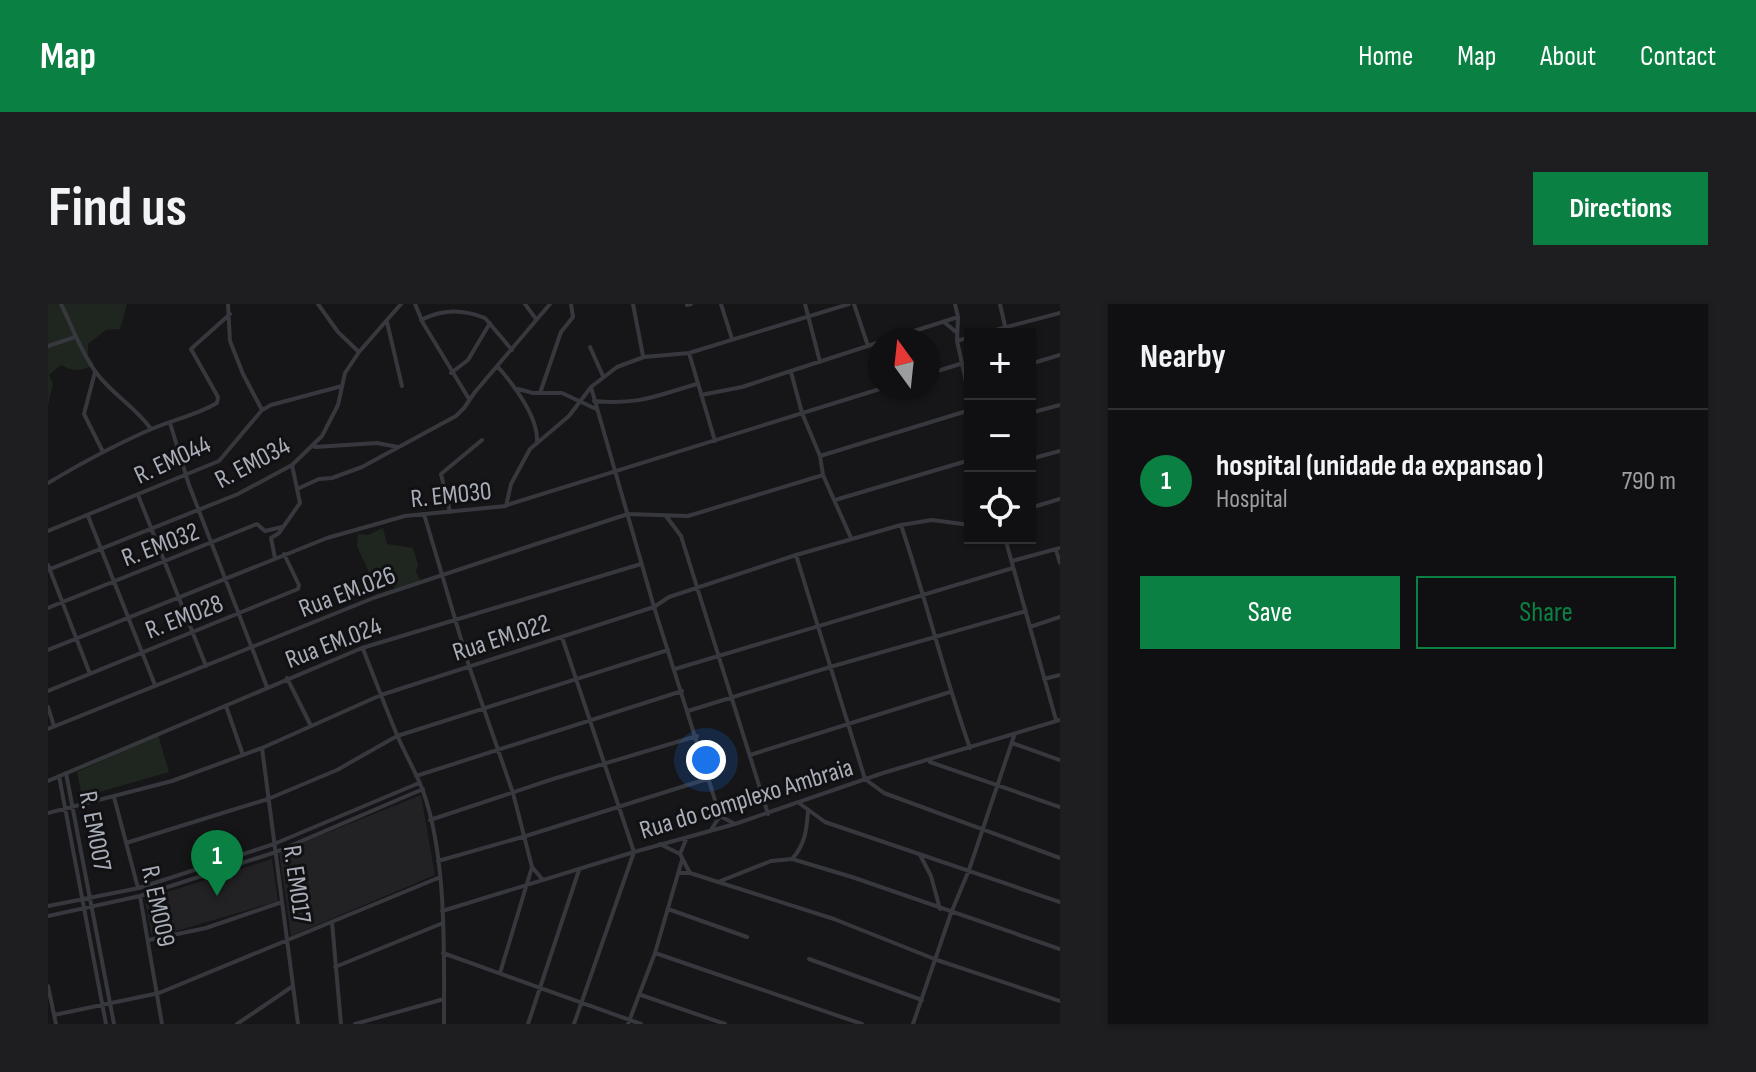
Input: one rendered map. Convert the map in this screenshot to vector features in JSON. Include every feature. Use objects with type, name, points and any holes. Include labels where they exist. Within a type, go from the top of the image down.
[{"type":"street","points":[[61,304],[95,372],[112,391],[138,411],[151,429]]},
{"type":"street","points":[[228,304],[230,341],[262,410]]},
{"type":"street","points":[[318,304],[338,332],[359,352]]},
{"type":"street","name":"R. EM034","points":[[49,568],[253,487],[292,465],[314,447],[332,419],[345,373],[401,304]]},
{"type":"street","points":[[415,304],[421,320],[469,400]]},
{"type":"street","points":[[525,304],[536,319]]},
{"type":"street","points":[[297,489],[315,480],[350,472],[456,416],[550,304]]},
{"type":"street","points":[[540,393],[561,332],[573,317],[571,304]]},
{"type":"street","points":[[633,304],[644,357]]},
{"type":"street","points":[[721,304],[732,339]]},
{"type":"street","points":[[805,304],[820,362]]},
{"type":"street","points":[[701,395],[791,372],[868,346],[851,304]]},
{"type":"street","name":"R. EM030","points":[[48,650],[327,538],[405,516],[506,506],[511,484],[530,449],[569,416],[603,376],[626,362],[644,357],[689,353],[851,304]]},
{"type":"street","points":[[955,304],[957,341],[964,372]]},
{"type":"street","points":[[1000,304],[1005,326]]},
{"type":"street","points":[[421,320],[454,310],[480,315],[512,350]]},
{"type":"street","points":[[999,328],[1060,313]]},
{"type":"street","points":[[48,483],[103,452],[151,429],[198,413],[219,401],[191,349],[230,314]]},
{"type":"street","points":[[925,328],[958,317]]},
{"type":"street","points":[[387,322],[402,386]]},
{"type":"street","points":[[944,322],[956,332]]},
{"type":"street","points":[[451,373],[468,360],[490,323]]},
{"type":"street","points":[[48,346],[75,337]]},
{"type":"street","points":[[957,341],[964,339]]},
{"type":"street","points":[[590,347],[603,376]]},
{"type":"street","points":[[689,353],[715,441]]},
{"type":"street","points":[[1036,362],[1060,355]]},
{"type":"street","points":[[940,370],[961,364]]},
{"type":"street","points":[[498,367],[518,389],[538,432],[537,441]]},
{"type":"street","points":[[95,372],[84,414],[103,452]]},
{"type":"street","points":[[791,372],[802,413],[820,456],[823,475],[851,539]]},
{"type":"street","points":[[594,401],[621,403],[649,400],[697,384]]},
{"type":"street","name":"R. EM044","points":[[48,531],[219,461],[262,410],[290,398],[342,386]]},
{"type":"street","points":[[591,387],[641,564],[720,816],[735,824]]},
{"type":"street","points":[[518,389],[562,393],[596,409]]},
{"type":"street","points":[[506,506],[868,393]]},
{"type":"street","points":[[1036,411],[1060,405]]},
{"type":"street","points":[[820,456],[964,412]]},
{"type":"street","points":[[170,423],[198,509],[267,687]]},
{"type":"street","points":[[450,512],[441,474],[482,440]]},
{"type":"street","points":[[314,447],[377,443],[400,447]]},
{"type":"street","points":[[389,445],[391,452]]},
{"type":"street","points":[[1036,457],[1060,451]]},
{"type":"street","points":[[835,500],[964,462]]},
{"type":"street","points":[[275,558],[271,538],[299,507],[292,465]]},
{"type":"street","name":"Rua EM.026","points":[[51,727],[376,597],[628,514],[688,516],[823,475]]},
{"type":"street","points":[[138,495],[206,666]]},
{"type":"street","points":[[1036,506],[1060,499]]},
{"type":"street","points":[[424,514],[469,666],[513,793],[532,867],[500,973]]},
{"type":"street","points":[[88,516],[155,685]]},
{"type":"street","points":[[666,516],[681,536],[768,814]]},
{"type":"street","name":"Rua EM.022","points":[[48,813],[172,781],[262,748],[381,695],[654,607],[669,597],[796,555],[901,525],[932,520],[964,524]]},
{"type":"street","name":"R. EM032","points":[[48,608],[257,524],[265,531],[282,527]]},
{"type":"street","points":[[901,525],[950,692],[970,748]]},
{"type":"street","points":[[1007,544],[1058,721]]},
{"type":"street","points":[[675,669],[923,594],[1058,549],[1060,563]]},
{"type":"street","name":"R. EM028","points":[[48,691],[299,588],[284,554]]},
{"type":"street","points":[[796,555],[865,779],[884,793],[1060,858]]},
{"type":"street","name":"Rua EM.024","points":[[48,781],[362,648],[641,564]]},
{"type":"street","points":[[49,568],[90,674]]},
{"type":"street","points":[[688,711],[1026,611]]},
{"type":"street","points":[[1030,627],[1060,617]]},
{"type":"street","points":[[562,637],[634,852],[574,1024]]},
{"type":"street","points":[[362,648],[397,736],[423,789],[430,820],[438,861],[443,923],[444,1024]]},
{"type":"street","points":[[126,843],[268,799],[337,770],[397,736],[668,650]]},
{"type":"street","points":[[1044,679],[1060,675]]},
{"type":"street","points":[[287,678],[311,727]]},
{"type":"street","points":[[416,776],[682,691]]},
{"type":"street","points":[[750,755],[950,692]]},
{"type":"street","points":[[226,706],[243,755]]},
{"type":"street","points":[[48,707],[51,727]]},
{"type":"street","name":"Rua do complexo Ambraia","points":[[442,911],[768,814],[865,779],[1058,721]]},
{"type":"street","points":[[913,1024],[1014,735]]},
{"type":"street","points":[[430,820],[697,736]]},
{"type":"street","points":[[1012,743],[1060,760]]},
{"type":"street","name":"R. EM017","points":[[262,748],[298,1024]]},
{"type":"street","points":[[928,761],[1060,807]]},
{"type":"street","name":"R. EM007","points":[[66,773],[114,1024]]},
{"type":"street","name":"R. EM007","points":[[59,776],[106,1024]]},
{"type":"street","points":[[438,861],[710,778]]},
{"type":"street","points":[[48,906],[139,888],[274,844],[419,783]]},
{"type":"street","points":[[48,916],[140,896],[276,852],[423,789]]},
{"type":"street","name":"R. EM009","points":[[114,797],[139,888],[162,1024]]},
{"type":"street","points":[[799,803],[825,822],[1060,902]]},
{"type":"street","points":[[792,859],[801,848],[807,830],[808,810]]},
{"type":"street","points":[[711,830],[720,816]]},
{"type":"street","points":[[629,1022],[655,953],[687,837]]},
{"type":"street","points":[[660,844],[681,857],[690,873]]},
{"type":"street","points":[[919,854],[931,876],[940,909]]},
{"type":"street","points":[[718,882],[771,861],[792,859],[1060,949]]},
{"type":"street","points":[[532,867],[543,880]]},
{"type":"street","points":[[528,1024],[579,870]]},
{"type":"street","points":[[678,873],[690,873],[834,919],[937,960],[1060,1001]]},
{"type":"street","points":[[52,1010],[159,993],[438,878]]},
{"type":"street","points":[[149,940],[206,928],[283,902]]},
{"type":"street","points":[[668,909],[747,937]]},
{"type":"street","points":[[332,922],[341,1024]]},
{"type":"street","points":[[335,967],[443,923]]},
{"type":"street","points":[[443,953],[641,1024]]},
{"type":"street","points":[[655,953],[862,1024]]},
{"type":"street","points":[[809,959],[922,1000]]},
{"type":"street","points":[[48,986],[56,1024]]},
{"type":"street","points":[[237,1024],[293,986]]},
{"type":"street","points":[[641,995],[725,1024]]},
{"type":"street","points":[[355,1024],[444,999]]},
{"type":"shaded area","points":[[48,304],[127,304],[120,329],[106,330],[88,344],[88,355],[94,364],[78,370],[61,365],[49,375],[53,384],[48,405]]},
{"type":"shaded area","points":[[383,528],[387,544],[413,548],[420,580],[396,588],[372,579],[357,546],[358,534],[368,535]]},
{"type":"shaded area","points":[[158,735],[169,772],[82,797],[77,772]]},
{"type":"shaded area","points":[[421,795],[435,875],[291,936],[279,852]]},
{"type":"shaded area","points":[[272,859],[278,901],[173,932],[151,934],[145,899]]},
{"type":"place","name":"hospital (unidade da expansao )","points":[[217,896]]}]
